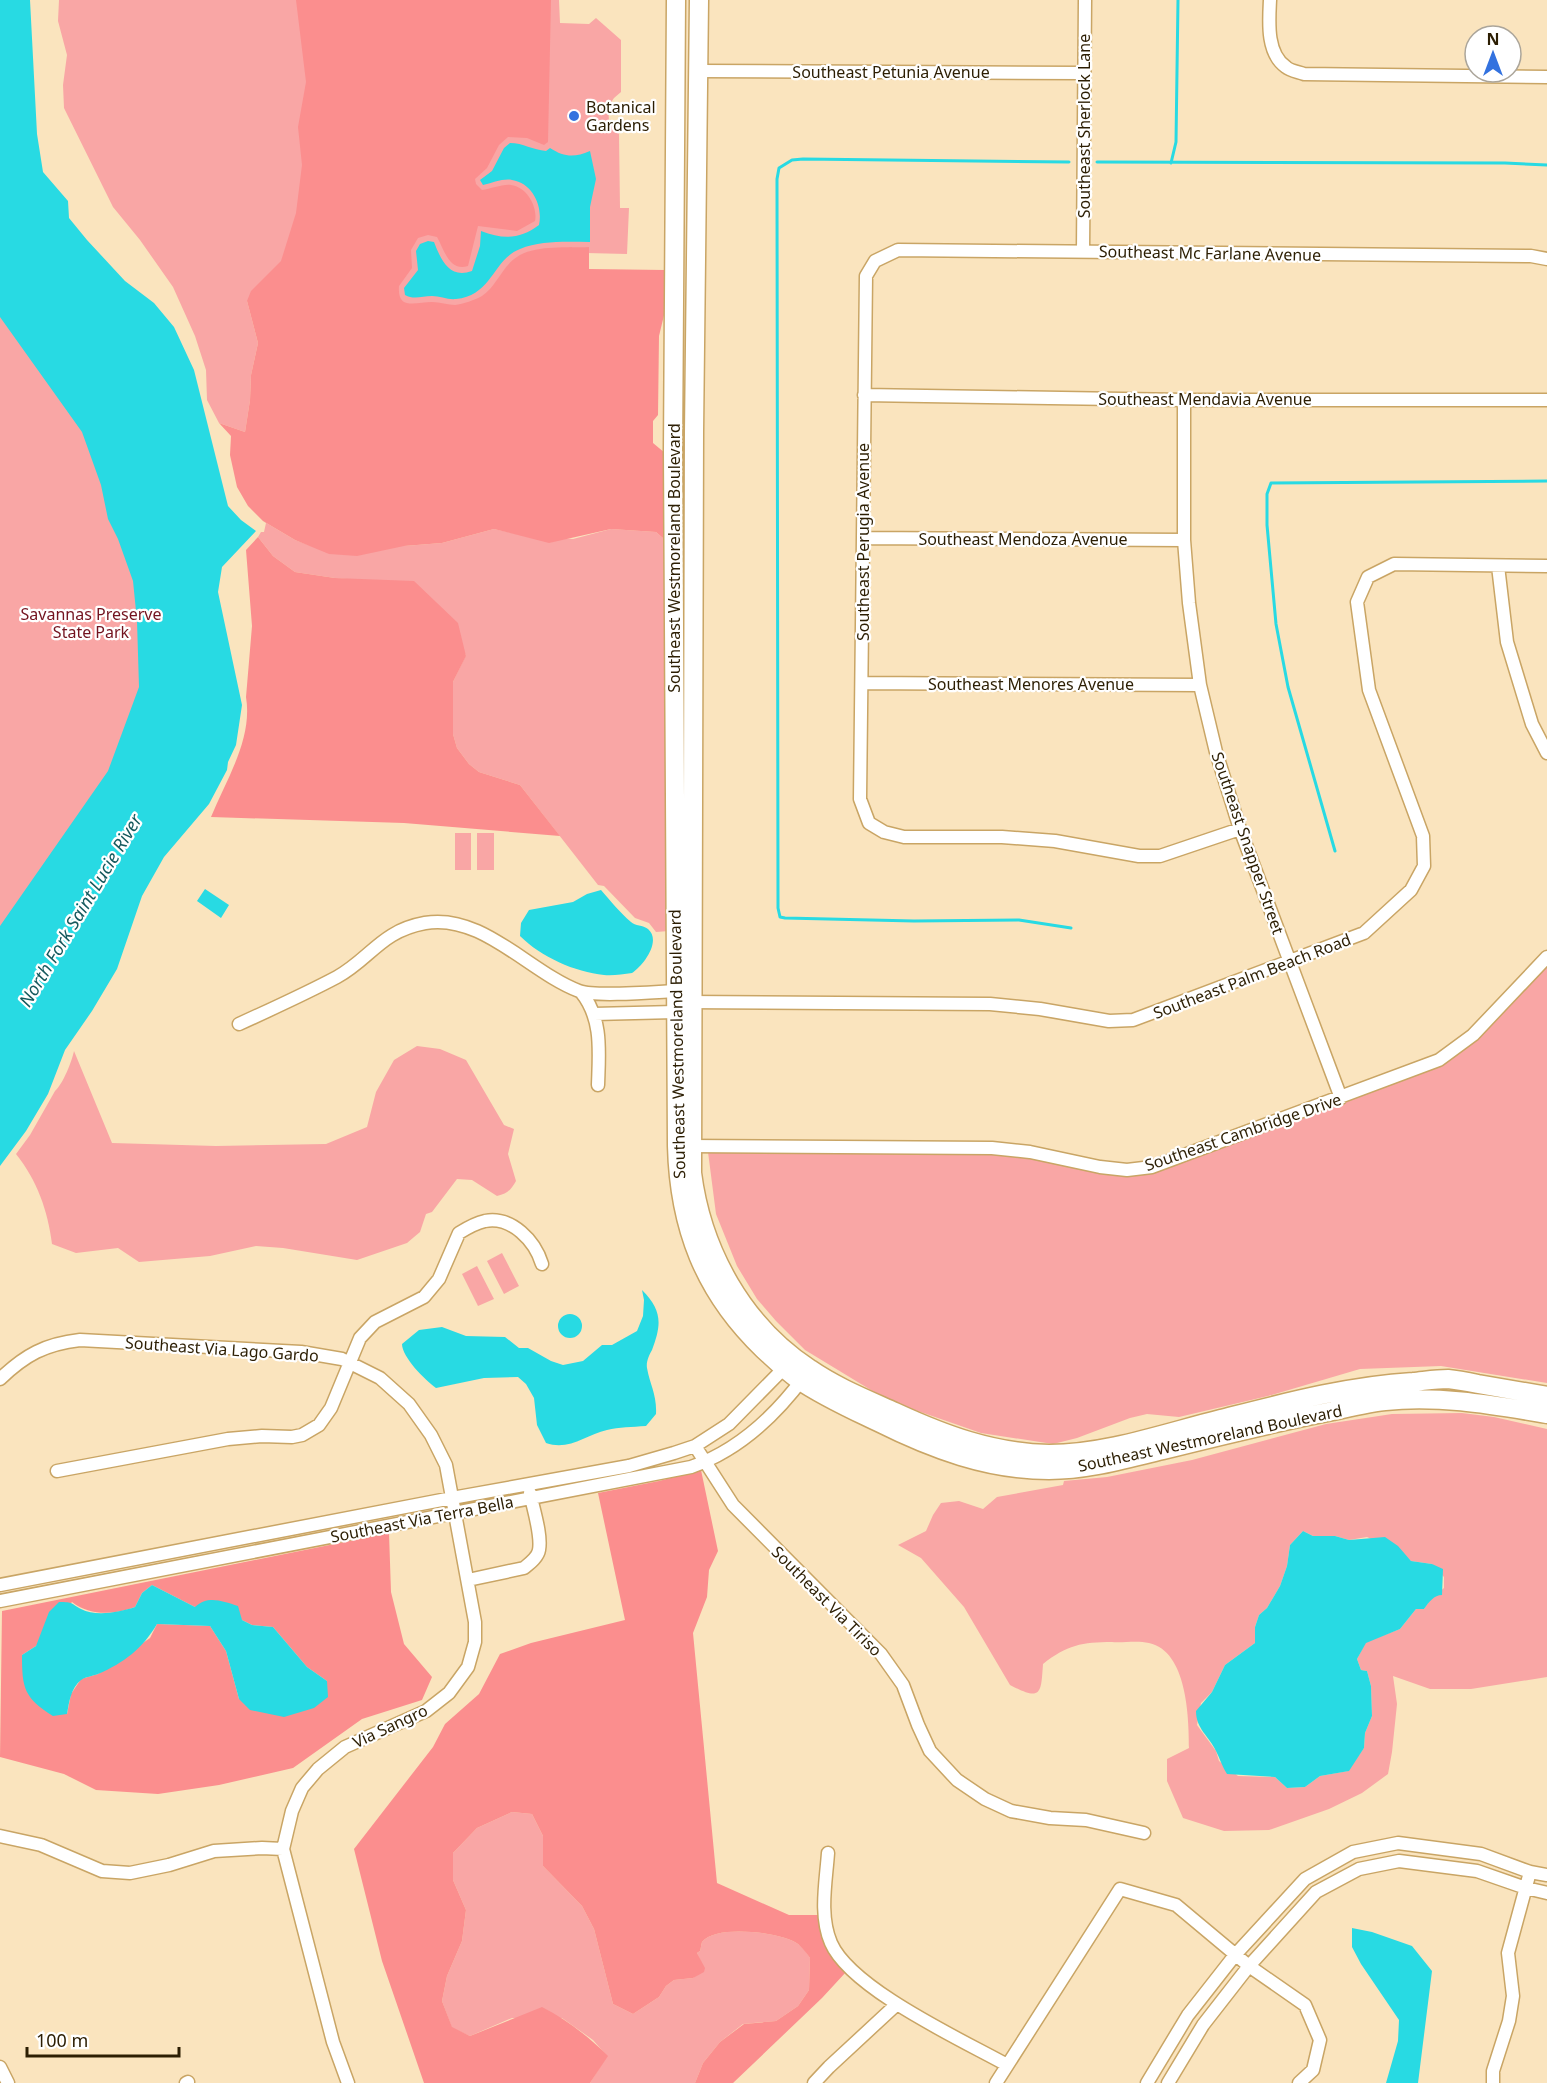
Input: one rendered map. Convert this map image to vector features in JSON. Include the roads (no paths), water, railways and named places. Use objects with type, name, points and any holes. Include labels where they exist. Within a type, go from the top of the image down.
[{"type":"street","name":"Southeast Westmoreland Boulevard","points":[[676,0],[673,432],[679,1002],[684,1146],[681,1200],[689,1234],[716,1293],[748,1334],[805,1375],[893,1430],[947,1452],[975,1461],[1008,1467],[1048,1470],[1082,1469],[1299,1417],[1384,1401],[1446,1398],[1547,1413]]},
{"type":"street","name":"Southeast Westmoreland Boulevard","points":[[679,1002],[694,432],[699,0]]},
{"type":"street","name":"Southeast Sherlock Lane","points":[[1083,251],[1085,0]]},
{"type":"street","points":[[1270,0],[1269,31],[1274,51],[1285,67],[1304,74],[1547,77]]},
{"type":"street","name":"Southeast Petunia Avenue","points":[[699,71],[1083,73]]},
{"type":"street","name":"Southeast Mc Farlane Avenue","points":[[875,261],[898,250],[1531,256],[1547,259]]},
{"type":"street","name":"Southeast Perugia Avenue","points":[[875,261],[866,276],[864,294],[860,799],[869,823],[884,832],[904,837],[1002,837],[1055,841],[1139,856],[1160,856],[1240,829]]},
{"type":"street","name":"Southeast Mendavia Avenue","points":[[864,395],[1184,400],[1547,400]]},
{"type":"street","name":"Southeast Snapper Street","points":[[1184,400],[1184,540],[1189,603],[1200,685],[1216,752],[1240,829],[1341,1098]]},
{"type":"street","name":"Southeast Mendoza Avenue","points":[[863,538],[1184,540]]},
{"type":"street","name":"Southeast Palm Beach Road","points":[[679,1002],[990,1004],[1040,1009],[1110,1021],[1133,1020],[1364,933],[1411,890],[1424,866],[1423,837],[1369,690],[1357,602],[1368,577],[1394,564],[1547,566]]},
{"type":"street","points":[[1498,566],[1508,642],[1532,724],[1547,753]]},
{"type":"street","name":"Southeast Menores Avenue","points":[[862,682],[1200,685]]},
{"type":"street","points":[[239,1024],[338,976],[362,960],[376,945],[392,934],[431,922],[449,923],[481,932],[550,976],[581,992],[679,1002]]},
{"type":"street","name":"Southeast Cambridge Drive","points":[[684,1146],[992,1148],[1030,1152],[1100,1167],[1127,1170],[1152,1167],[1439,1060],[1473,1035],[1547,957]]},
{"type":"street","points":[[581,992],[594,1014],[599,1040],[598,1085]]},
{"type":"street","points":[[594,1014],[679,1002]]},
{"type":"street","points":[[57,1471],[228,1439],[302,1435],[319,1425],[331,1408],[360,1338],[375,1322],[424,1297],[440,1279],[459,1233],[486,1221],[501,1222],[518,1229],[538,1250],[542,1264]]},
{"type":"street","name":"Southeast Via Lago Gardo","points":[[0,1379],[19,1361],[38,1350],[58,1342],[80,1340],[301,1352],[342,1359],[380,1378],[409,1404],[431,1434],[446,1465],[452,1498]]},
{"type":"street","name":"Southeast Via Terra Bella","points":[[0,1585],[629,1466],[695,1446],[729,1424],[789,1363]]},
{"type":"street","name":"Southeast Westmoreland Boulevard","points":[[805,1375],[977,1445],[1010,1451],[1050,1454],[1078,1452],[1116,1445],[1302,1398],[1388,1383],[1448,1379],[1547,1396]]},
{"type":"street","name":"Southeast Via Terra Bella","points":[[0,1601],[691,1467],[736,1445],[760,1426],[805,1375]]},
{"type":"street","name":"Southeast Via Tiriso","points":[[695,1446],[733,1505],[881,1654],[903,1685],[930,1750],[957,1780],[985,1799],[1011,1811],[1050,1818],[1086,1820],[1144,1833]]},
{"type":"street","points":[[468,1580],[524,1568],[532,1562],[539,1551],[528,1484]]},
{"type":"street","name":"Via Sangro","points":[[348,2083],[333,2042],[283,1849],[292,1811],[302,1788],[318,1769],[345,1747],[426,1711],[449,1692],[468,1667],[476,1642],[475,1622],[452,1498]]},
{"type":"street","points":[[0,1836],[40,1845],[102,1871],[130,1873],[169,1865],[214,1851],[283,1849]]},
{"type":"street","points":[[1398,1844],[1399,1861]]},
{"type":"street","points":[[1152,2081],[1188,2015],[1236,1955],[1305,1879],[1353,1852],[1398,1844],[1481,1854],[1530,1872],[1547,1875]]},
{"type":"street","points":[[828,1852],[824,1907],[832,1944],[854,1974],[897,2004],[1006,2065]]},
{"type":"street","points":[[1168,2083],[1203,2025],[1249,1966],[1316,1892],[1359,1869],[1399,1861],[1477,1871],[1547,1893]]},
{"type":"street","points":[[1493,2083],[1493,2071],[1509,2021],[1513,1996],[1508,1953],[1530,1872]]},
{"type":"street","points":[[996,2083],[1120,1889],[1176,1905],[1249,1966],[1305,2005],[1320,2040],[1313,2070],[1299,2083]]},
{"type":"street","points":[[814,2083],[897,2004]]},
{"type":"street","points":[[0,2067],[8,2083]]},
{"type":"water","name":"North Fork Saint Lucie River","points":[[0,0],[30,0],[37,134],[43,172],[68,201],[69,218],[87,240],[125,281],[154,303],[174,327],[194,370],[228,506],[256,531],[222,567],[218,592],[242,705],[236,745],[227,770],[209,804],[164,857],[142,896],[117,969],[65,1050],[48,1094],[26,1131],[0,1166],[0,926],[108,771],[139,687],[133,581],[108,519],[101,485],[82,432],[0,317]]},
{"type":"water","points":[[510,143],[546,151],[550,148],[569,156],[590,151],[596,179],[590,207],[590,242],[546,243],[520,249],[503,261],[478,291],[468,296],[453,299],[405,295],[404,288],[418,270],[416,251],[420,244],[428,241],[434,242],[447,266],[464,273],[472,271],[480,246],[481,231],[497,236],[512,237],[539,225],[538,204],[526,186],[509,180],[483,185],[480,180],[492,171],[504,148]]},
{"type":"water","points":[[205,889],[229,905],[221,918],[197,901]]},
{"type":"water","points":[[601,890],[631,922],[648,929],[652,934],[652,946],[646,959],[632,973],[604,975],[582,971],[548,957],[520,936],[521,923],[529,910],[573,902],[587,894]]},
{"type":"water","points":[[642,1290],[657,1311],[659,1325],[647,1366],[656,1414],[646,1426],[607,1430],[570,1444],[546,1443],[537,1425],[534,1398],[526,1384],[518,1377],[484,1378],[436,1388],[415,1368],[403,1349],[402,1344],[419,1330],[442,1327],[466,1336],[505,1337],[519,1348],[528,1348],[563,1365],[583,1361],[602,1345],[612,1345],[637,1331],[643,1316]]},
{"type":"water","points":[[570,1314],[579,1317],[582,1326],[579,1335],[570,1338],[561,1335],[558,1326],[561,1317]]},
{"type":"water","points":[[1303,1531],[1313,1536],[1335,1536],[1349,1540],[1385,1537],[1398,1546],[1411,1561],[1432,1564],[1443,1569],[1442,1595],[1430,1601],[1424,1609],[1416,1609],[1400,1629],[1366,1643],[1357,1659],[1361,1670],[1367,1671],[1371,1686],[1372,1716],[1365,1733],[1364,1748],[1349,1771],[1320,1776],[1305,1787],[1287,1788],[1275,1777],[1227,1774],[1213,1746],[1200,1728],[1196,1711],[1212,1692],[1225,1665],[1255,1643],[1255,1627],[1259,1615],[1267,1608],[1280,1586],[1287,1566],[1290,1545]]},
{"type":"water","points":[[152,1585],[195,1607],[210,1600],[238,1606],[242,1620],[252,1625],[273,1627],[307,1667],[327,1681],[328,1697],[314,1708],[284,1717],[250,1710],[239,1699],[226,1651],[210,1626],[157,1624],[146,1640],[124,1660],[78,1683],[71,1696],[67,1714],[53,1716],[36,1704],[24,1684],[22,1655],[36,1646],[49,1612],[59,1602],[70,1603],[94,1613],[129,1609],[135,1607],[142,1593]]},
{"type":"water","points":[[1352,1928],[1372,1932],[1412,1946],[1432,1971],[1418,2083],[1386,2083],[1398,2041],[1399,2020],[1352,1947]]},
{"type":"waterway","points":[[1171,163],[1176,142],[1178,0]]},
{"type":"waterway","points":[[1069,162],[803,159],[792,160],[779,168],[777,179],[778,908],[780,917],[785,918],[914,921],[1019,920],[1071,928]]},
{"type":"waterway","points":[[1097,162],[1547,165]]},
{"type":"waterway","points":[[1335,851],[1288,687],[1276,624],[1267,525],[1267,494],[1271,483],[1547,481]]},
{"type":"place","name":"Botanical Gardens","points":[[574,116]]},
{"type":"park label","name":"Savannas Preserve State Park","points":[[91,623]]}]
